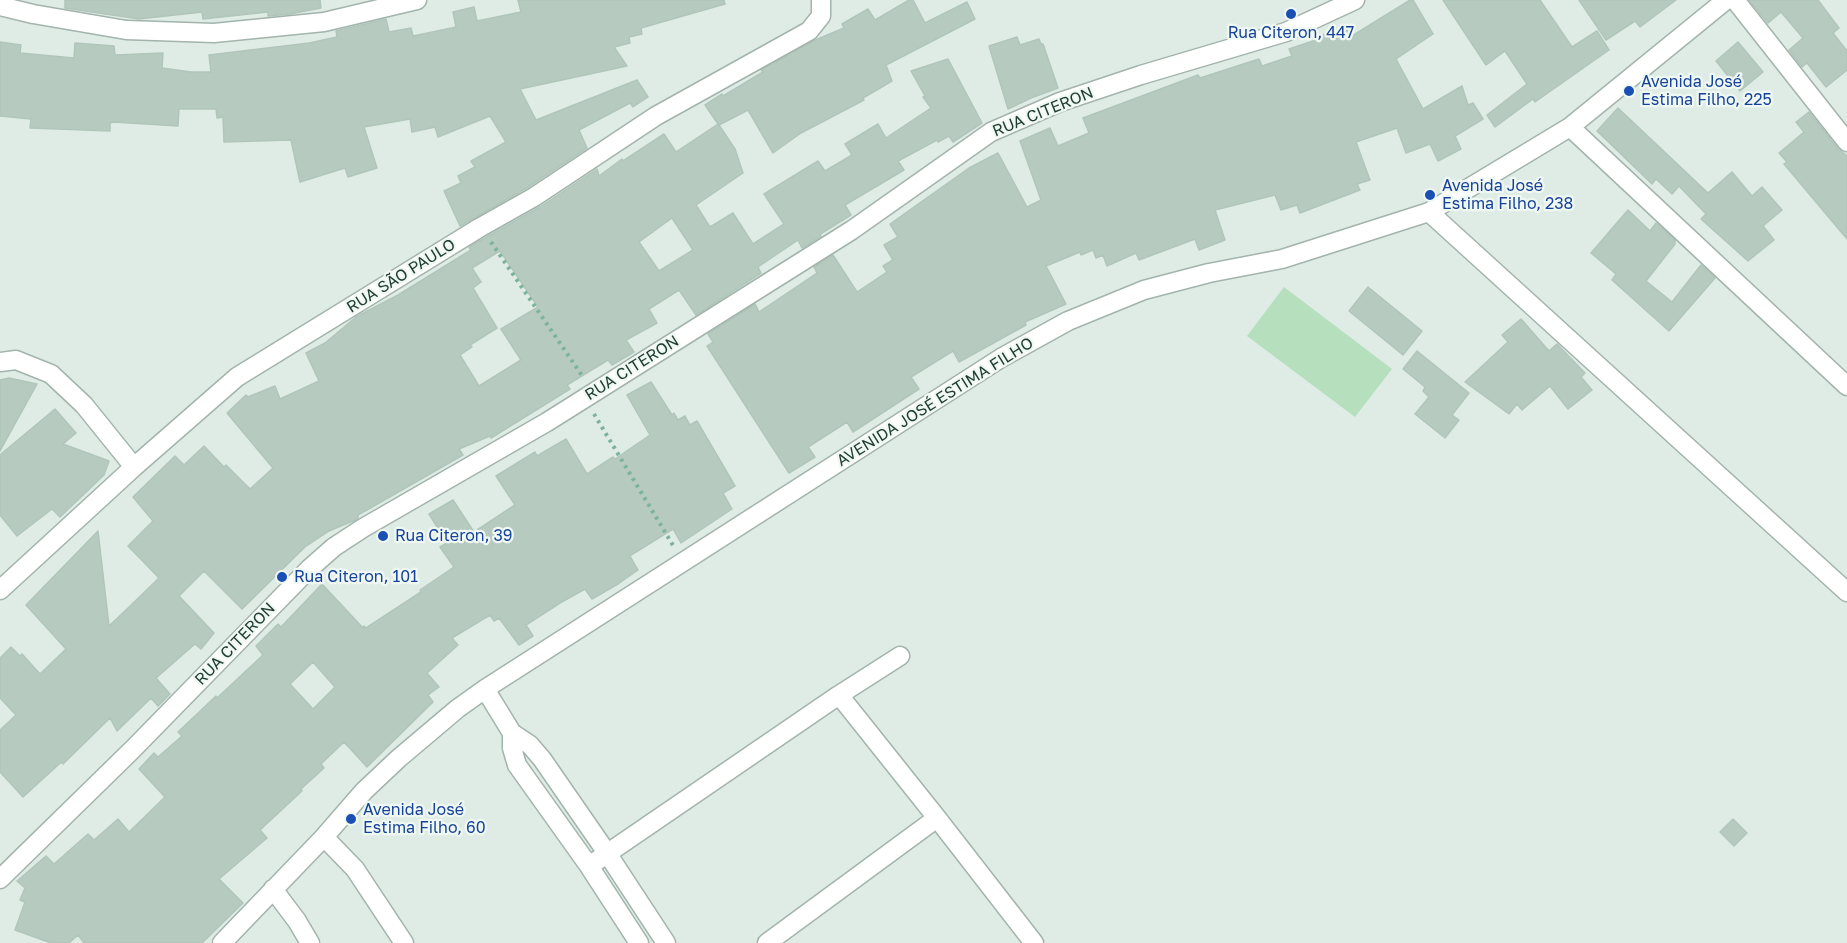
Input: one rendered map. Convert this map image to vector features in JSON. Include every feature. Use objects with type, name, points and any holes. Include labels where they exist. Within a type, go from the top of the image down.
[{"type":"street","points":[[0,6],[126,30],[214,33],[324,22],[417,0]]},
{"type":"street","name":"RUA SÃO PAULO","points":[[0,590],[134,466],[237,377],[481,227],[534,197],[656,116],[809,31],[821,16],[821,0]]},
{"type":"street","name":"RUA CITERON","points":[[0,879],[133,749],[309,568],[334,547],[589,396],[852,230],[991,132],[1060,102],[1141,75],[1286,32],[1355,0]]},
{"type":"street","name":"AVENIDA JOSÉ ESTIMA FILHO","points":[[222,943],[324,837],[364,791],[457,709],[682,561],[1001,358],[1068,321],[1144,290],[1209,273],[1282,259],[1429,212],[1570,127],[1726,0]]},
{"type":"street","points":[[1735,0],[1847,142]]},
{"type":"street","points":[[1570,127],[1847,386]]},
{"type":"street","points":[[1429,212],[1847,592]]},
{"type":"street","points":[[0,362],[16,360],[51,374],[84,405],[134,466]]},
{"type":"street","points":[[589,866],[839,695],[900,656]]},
{"type":"street","points":[[485,689],[512,733],[530,745],[542,759],[607,852],[666,943]]},
{"type":"street","points":[[839,695],[1034,943]]},
{"type":"street","points":[[512,733],[512,748],[517,765],[589,866],[639,943]]},
{"type":"street","points":[[767,943],[938,818]]},
{"type":"street","points":[[324,837],[355,869],[404,943]]},
{"type":"street","points":[[273,889],[310,943]]},
{"type":"path","points":[[481,227],[589,396],[682,561]]},
{"type":"green space","points":[[1284,287],[1392,369],[1355,417],[1247,336]]},
{"type":"building","points":[[65,0],[320,0],[321,8],[268,16],[268,12],[203,19],[202,12],[139,19],[65,8]]},
{"type":"building","points":[[518,0],[724,0],[725,4],[641,28],[642,34],[629,37],[630,43],[614,47],[627,66],[520,89],[536,120],[637,80],[648,97],[633,107],[630,103],[579,130],[587,148],[528,187],[460,226],[444,191],[461,183],[458,176],[475,167],[471,161],[506,142],[490,116],[438,137],[435,127],[412,132],[410,119],[364,127],[377,168],[348,177],[345,168],[300,182],[291,140],[224,142],[223,117],[217,118],[216,109],[179,109],[178,126],[114,122],[110,123],[110,131],[30,128],[31,119],[0,116],[0,42],[21,45],[20,53],[74,58],[75,43],[114,46],[115,55],[163,53],[162,68],[211,72],[209,55],[309,43],[337,37],[336,31],[386,19],[389,32],[411,28],[413,36],[456,27],[453,12],[474,7],[477,21],[521,12]]},
{"type":"building","points":[[909,0],[913,0],[925,23],[967,2],[975,19],[886,65],[892,81],[863,98],[864,100],[801,133],[773,153],[748,110],[719,125],[735,149],[743,173],[696,205],[710,227],[733,213],[753,244],[784,224],[764,194],[818,161],[825,171],[852,155],[845,144],[878,124],[886,138],[931,108],[923,97],[925,96],[911,71],[948,59],[982,123],[953,142],[949,136],[938,142],[937,140],[898,161],[904,170],[845,205],[851,215],[802,248],[798,240],[758,267],[761,273],[696,315],[679,290],[649,309],[657,323],[626,340],[634,352],[612,365],[608,360],[567,385],[570,389],[491,438],[490,436],[459,449],[463,455],[358,515],[355,520],[329,531],[305,547],[242,609],[204,571],[179,596],[214,633],[201,649],[195,644],[156,678],[170,694],[158,706],[151,698],[117,731],[110,718],[63,764],[62,762],[58,765],[23,797],[0,772],[0,730],[16,715],[0,698],[0,658],[11,647],[20,656],[22,654],[40,674],[66,649],[26,605],[98,531],[109,626],[159,578],[128,546],[153,521],[133,497],[175,456],[184,465],[204,446],[250,489],[273,468],[227,413],[246,395],[248,397],[275,386],[280,399],[319,381],[306,353],[325,343],[356,317],[398,295],[471,250],[469,247],[540,207],[597,169],[599,176],[664,134],[676,152],[718,124],[705,105],[813,41],[844,28],[842,24],[868,9],[875,20]],"holes":[[[672,218],[693,250],[659,271],[639,242]],[[500,251],[538,307],[501,329],[521,360],[479,386],[460,355],[472,347],[470,345],[497,328],[473,288],[481,282],[472,268]]]},
{"type":"building","points":[[1413,0],[1433,34],[1396,59],[1423,109],[1462,86],[1468,105],[1473,103],[1483,119],[1455,136],[1461,149],[1438,161],[1430,144],[1406,153],[1397,128],[1356,142],[1370,180],[1357,184],[1360,190],[1300,213],[1297,205],[1281,210],[1275,195],[1215,210],[1225,240],[1199,250],[1195,239],[1139,260],[1136,253],[1107,266],[1103,255],[1096,258],[1093,250],[1081,255],[1080,252],[1046,266],[1066,304],[1025,322],[1026,325],[959,362],[953,351],[911,377],[919,389],[853,432],[847,422],[808,447],[815,457],[789,473],[707,346],[713,342],[708,334],[755,304],[759,312],[817,273],[814,267],[833,255],[857,292],[887,272],[883,266],[893,260],[884,245],[898,237],[890,224],[969,168],[998,153],[1027,207],[1041,200],[1020,141],[1050,128],[1058,146],[1089,133],[1083,118],[1198,75],[1200,78],[1259,59],[1262,66],[1292,56],[1289,49],[1319,39],[1319,36],[1349,27],[1352,36]]},
{"type":"building","points":[[1443,0],[1540,0],[1572,47],[1597,31],[1609,50],[1535,102],[1533,99],[1495,127],[1487,115],[1527,84],[1505,51],[1486,65]]},
{"type":"building","points":[[1579,0],[1676,0],[1640,27],[1635,21],[1606,40]]},
{"type":"building","points":[[1749,0],[1818,0],[1839,28],[1833,33],[1847,51],[1847,70],[1826,87],[1807,63],[1802,67],[1789,50],[1803,38],[1781,12],[1768,23]]},
{"type":"building","points":[[1017,37],[1020,45],[1039,39],[1043,44],[1058,88],[1008,109],[989,46]]},
{"type":"building","points":[[1738,42],[1763,72],[1740,91],[1716,61]]},
{"type":"building","points":[[1618,108],[1708,193],[1732,172],[1752,196],[1762,187],[1782,210],[1763,226],[1774,240],[1748,261],[1701,219],[1706,214],[1679,186],[1672,194],[1656,179],[1652,184],[1597,131]]},
{"type":"building","points":[[1809,112],[1838,149],[1847,156],[1847,239],[1784,164],[1787,162],[1779,153],[1804,132],[1796,122]]},
{"type":"building","points":[[1628,210],[1650,231],[1656,223],[1675,240],[1675,244],[1646,281],[1672,302],[1701,265],[1715,278],[1669,331],[1612,280],[1616,274],[1591,253]]},
{"type":"building","points":[[1368,287],[1422,331],[1403,355],[1349,311]]},
{"type":"building","points":[[1521,319],[1549,351],[1557,344],[1585,373],[1581,377],[1592,390],[1568,409],[1550,386],[1522,410],[1517,404],[1509,414],[1465,382],[1508,342],[1502,335]]},
{"type":"building","points":[[1417,351],[1469,393],[1452,415],[1459,420],[1445,438],[1415,414],[1429,397],[1423,391],[1425,387],[1403,369]]},
{"type":"building","points":[[9,378],[37,384],[0,451],[0,380]]},
{"type":"building","points":[[651,382],[672,415],[674,413],[678,420],[685,416],[690,425],[697,421],[735,486],[723,493],[732,509],[681,543],[673,529],[636,552],[630,556],[638,570],[592,599],[585,589],[560,603],[526,625],[533,636],[519,645],[499,618],[494,621],[490,615],[452,638],[458,645],[427,673],[439,687],[428,695],[433,702],[367,767],[344,742],[321,764],[324,768],[260,830],[267,838],[219,879],[243,903],[202,943],[84,943],[78,935],[69,943],[51,943],[15,930],[25,902],[20,900],[25,888],[17,881],[46,856],[54,864],[88,834],[94,840],[118,819],[129,832],[165,797],[139,769],[154,753],[158,757],[182,736],[178,732],[263,655],[256,646],[278,624],[281,627],[322,584],[363,628],[364,626],[366,628],[454,567],[440,547],[447,543],[429,514],[453,500],[474,532],[515,505],[496,476],[535,452],[537,456],[566,439],[587,474],[613,457],[615,459],[650,435],[627,395]],"holes":[[[313,662],[335,687],[313,709],[290,684]]]},
{"type":"building","points":[[55,409],[76,433],[63,444],[109,461],[104,475],[60,517],[52,509],[17,536],[0,515],[0,455]]},
{"type":"building","points":[[1733,819],[1747,833],[1734,846],[1720,832]]},
{"type":"place","name":"Rua Citeron, 447","points":[[1291,14]]},
{"type":"place","name":"Avenida José Estima Filho, 225","points":[[1629,91]]},
{"type":"place","name":"Avenida José Estima Filho, 238","points":[[1430,195]]},
{"type":"place","name":"Rua Citeron, 39","points":[[383,536]]},
{"type":"place","name":"Rua Citeron, 101","points":[[282,577]]},
{"type":"place","name":"Avenida José Estima Filho, 60","points":[[351,819]]}]
